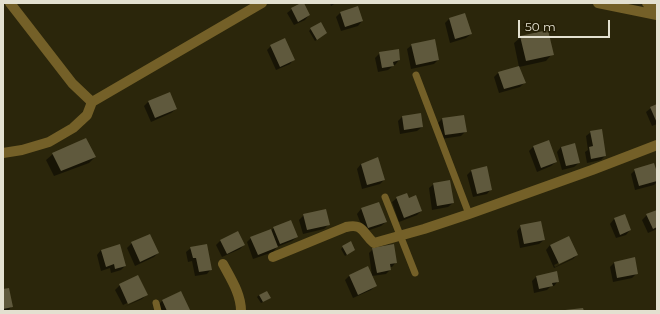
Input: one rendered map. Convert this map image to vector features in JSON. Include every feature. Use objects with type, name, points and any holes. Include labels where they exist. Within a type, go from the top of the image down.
[{"type":"street","points":[[10,3],[72,83],[92,102]]},
{"type":"street","points":[[3,153],[22,150],[49,142],[73,128],[87,115],[92,102],[262,3]]},
{"type":"street","points":[[598,3],[657,14]]},
{"type":"street","points":[[648,3],[657,14]]},
{"type":"street","points":[[274,257],[354,225],[362,229],[374,243],[400,236],[469,214],[657,145]]},
{"type":"street","points":[[223,264],[233,283],[241,304],[241,311]]},
{"type":"lane","points":[[416,75],[469,214]]},
{"type":"lane","points":[[385,197],[415,273]]},
{"type":"lane","points":[[156,303],[158,311]]},
{"type":"building","points":[[304,3],[310,15],[298,22],[291,8]]},
{"type":"building","points":[[358,6],[363,21],[345,27],[340,12]]},
{"type":"building","points":[[465,13],[472,34],[455,39],[449,18]]},
{"type":"building","points":[[321,22],[327,33],[317,40],[310,28]]},
{"type":"building","points":[[548,30],[554,55],[526,61],[520,36]]},
{"type":"building","points":[[285,38],[295,60],[280,67],[270,45]]},
{"type":"building","points":[[435,39],[439,60],[416,65],[411,44]]},
{"type":"building","points":[[399,49],[400,60],[393,62],[394,66],[382,68],[379,52]]},
{"type":"building","points":[[519,66],[526,83],[504,89],[498,72]]},
{"type":"building","points":[[170,92],[177,109],[155,118],[148,101]]},
{"type":"building","points":[[657,104],[657,123],[650,107]]},
{"type":"building","points":[[421,113],[423,127],[404,130],[402,116]]},
{"type":"building","points":[[464,115],[467,132],[445,135],[442,118]]},
{"type":"building","points":[[602,129],[606,156],[591,159],[589,147],[593,146],[590,131]]},
{"type":"building","points":[[86,138],[96,157],[61,171],[52,153]]},
{"type":"building","points":[[549,140],[557,162],[541,168],[533,146]]},
{"type":"building","points":[[575,143],[580,163],[566,166],[561,147]]},
{"type":"building","points":[[378,157],[385,180],[367,185],[361,164]]},
{"type":"building","points":[[654,163],[657,172],[657,181],[639,186],[634,169]]},
{"type":"building","points":[[487,166],[492,190],[477,194],[471,170]]},
{"type":"building","points":[[450,180],[454,203],[437,206],[433,183]]},
{"type":"building","points":[[407,193],[409,198],[416,195],[422,211],[404,218],[396,197]]},
{"type":"building","points":[[379,202],[387,222],[368,228],[361,208]]},
{"type":"building","points":[[326,209],[330,225],[307,230],[303,214]]},
{"type":"building","points":[[657,210],[657,227],[653,229],[646,214]]},
{"type":"building","points":[[625,214],[631,230],[620,235],[614,218]]},
{"type":"building","points":[[291,220],[298,237],[280,244],[273,227]]},
{"type":"building","points":[[541,221],[545,240],[524,244],[520,225]]},
{"type":"building","points":[[271,229],[278,247],[258,255],[250,237]]},
{"type":"building","points":[[238,231],[245,245],[227,254],[220,240]]},
{"type":"building","points":[[150,234],[159,253],[140,262],[131,242]]},
{"type":"building","points":[[569,236],[578,255],[559,264],[550,245]]},
{"type":"building","points":[[351,241],[355,250],[347,255],[342,246]]},
{"type":"building","points":[[120,244],[126,266],[115,269],[114,264],[106,267],[101,250]]},
{"type":"building","points":[[207,244],[212,270],[199,272],[196,258],[193,258],[190,247]]},
{"type":"building","points":[[394,244],[397,263],[390,264],[391,270],[377,273],[372,248]]},
{"type":"building","points":[[635,257],[638,274],[617,278],[614,262]]},
{"type":"building","points":[[368,266],[377,286],[358,295],[349,275]]},
{"type":"building","points":[[557,271],[559,282],[552,283],[553,286],[539,289],[536,276]]},
{"type":"building","points":[[138,275],[148,295],[128,304],[119,284]]},
{"type":"building","points":[[9,288],[13,307],[3,309],[3,289]]},
{"type":"building","points":[[181,291],[190,310],[167,311],[162,300]]},
{"type":"building","points":[[267,291],[271,298],[263,302],[259,295]]},
{"type":"building","points":[[583,308],[584,311],[565,311],[565,310]]}]
